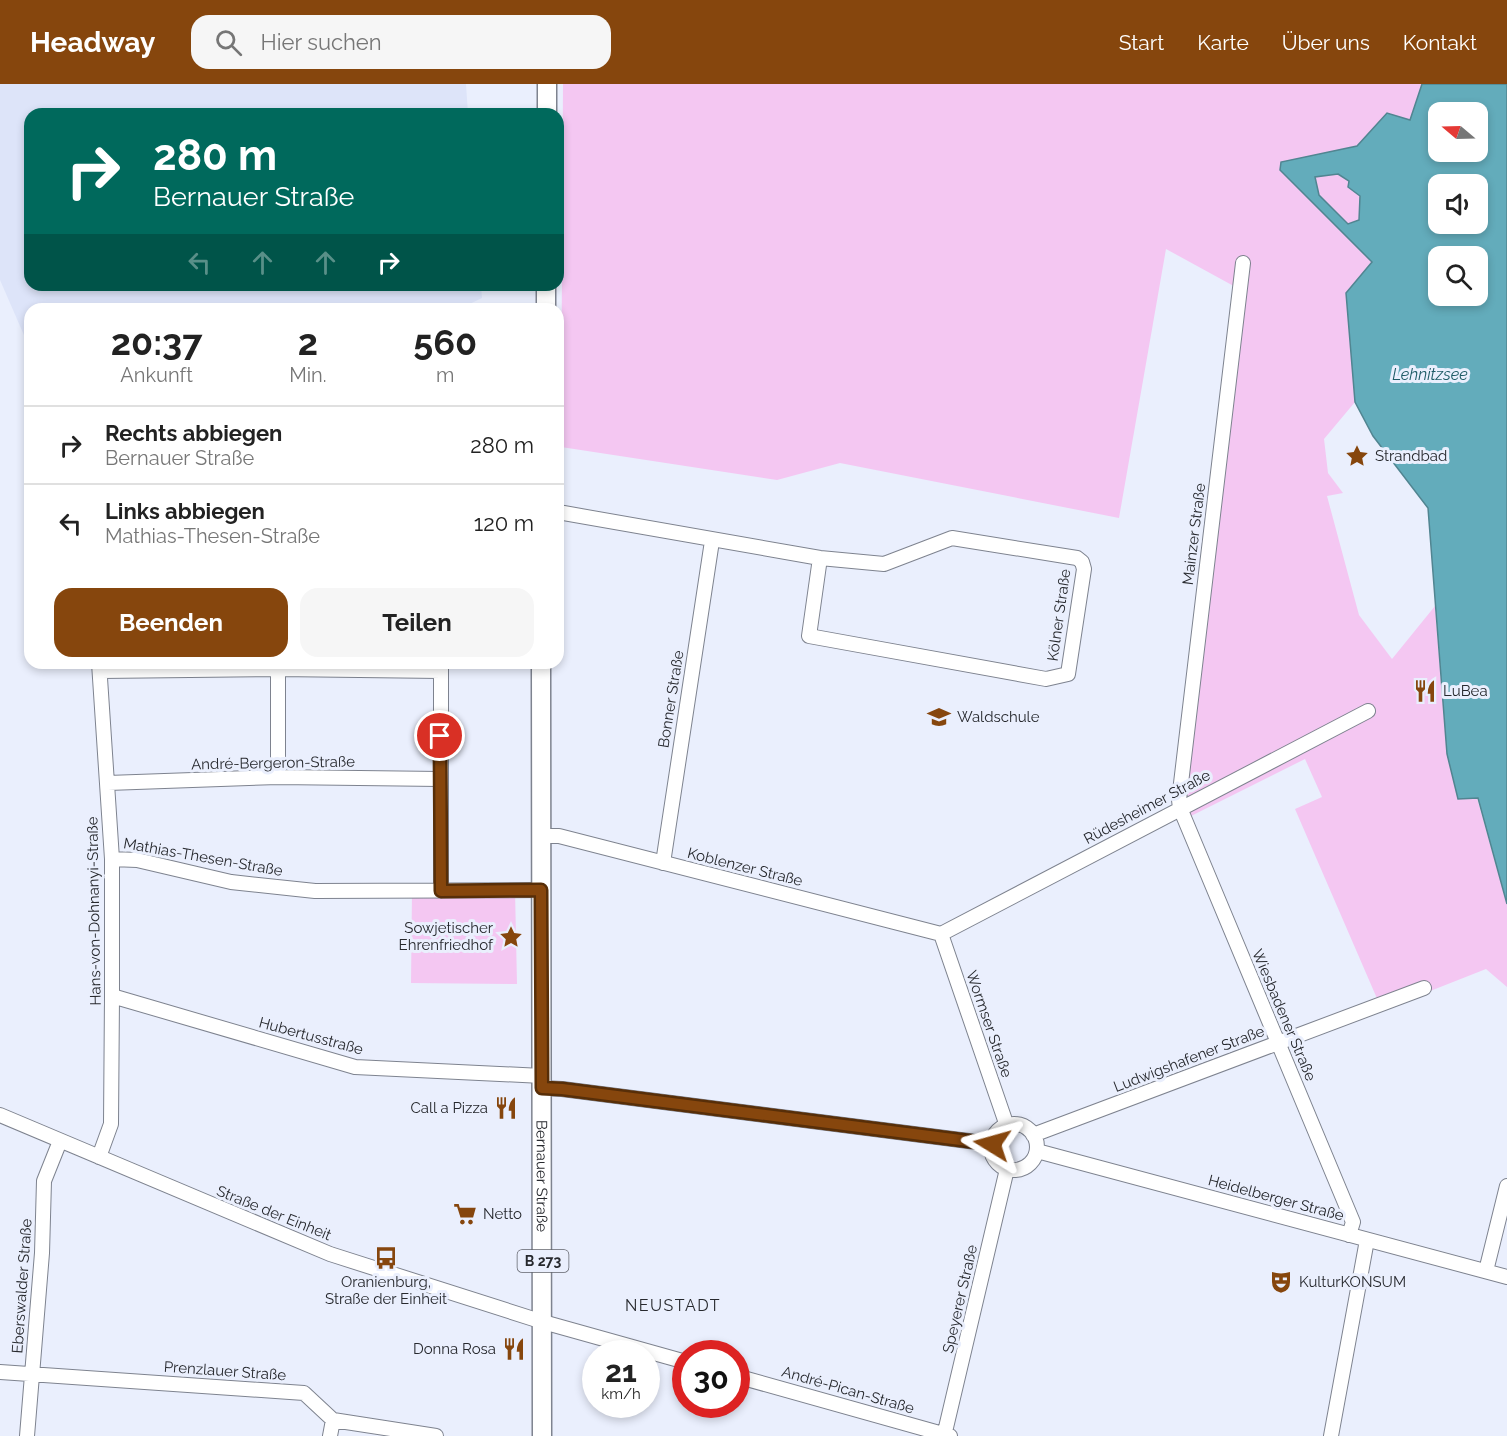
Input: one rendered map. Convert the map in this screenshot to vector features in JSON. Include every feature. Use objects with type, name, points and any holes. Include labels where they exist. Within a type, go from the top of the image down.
[{"type":"main road","points":[[547,84],[547,108]]},
{"type":"main road","name":"Bernauer Straße","points":[[541,669],[542,1436]]},
{"type":"street","name":"Mainzer Straße","points":[[1180,808],[1180,789],[1243,263]]},
{"type":"street","name":"Kölner Straße","points":[[564,513],[712,541],[820,558],[884,564],[952,538],[1077,558],[1082,562],[1084,569],[1068,674],[1046,679],[809,636],[820,558]]},
{"type":"street","name":"Bonner Straße","points":[[663,862],[712,541]]},
{"type":"street","name":"Hans-von-Dohnanyi-Straße","points":[[99,1157],[111,1124],[112,996],[112,859],[100,669]]},
{"type":"street","points":[[278,669],[278,777]]},
{"type":"street","points":[[441,669],[441,891]]},
{"type":"street","name":"Rüdesheimer Straße","points":[[941,934],[1368,711]]},
{"type":"street","name":"André-Bergeron-Straße","points":[[108,783],[278,777],[440,779]]},
{"type":"street","name":"Wiesbadener Straße","points":[[1180,808],[1353,1222],[1349,1235]]},
{"type":"street","name":"Koblenzer Straße","points":[[541,836],[559,836],[941,934]]},
{"type":"street","name":"Mathias-Thesen-Straße","points":[[112,859],[137,860],[231,882],[312,891],[541,890]]},
{"type":"street","name":"Wormser Straße","points":[[941,934],[1007,1126]]},
{"type":"street","name":"Ludwigshafener Straße","points":[[1033,1135],[1424,988]]},
{"type":"street","name":"Hubertusstraße","points":[[112,996],[355,1067],[542,1082]]},
{"type":"street","points":[[542,1082],[562,1089],[851,1124],[992,1144]]},
{"type":"street","name":"Straße der Einheit","points":[[0,1115],[330,1254],[543,1322]]},
{"type":"street","points":[[1007,1126],[1022,1126],[1033,1135],[1037,1151],[1030,1164],[1016,1170],[1007,1169],[996,1161],[992,1154],[992,1144],[996,1133],[1007,1126]]},
{"type":"street","name":"Eberswalder Straße","points":[[27,1436],[42,1253],[44,1180],[60,1141]]},
{"type":"street","name":"Heidelberger Straße","points":[[1037,1151],[1507,1277]]},
{"type":"street","name":"Speyerer Straße","points":[[946,1435],[1007,1169]]},
{"type":"street","points":[[1486,1271],[1507,1186]]},
{"type":"street","points":[[1331,1436],[1367,1240]]},
{"type":"street","points":[[543,1322],[672,1358]]},
{"type":"street","name":"Prenzlauer Straße","points":[[0,1372],[304,1393],[333,1420]]},
{"type":"street","name":"André-Pican-Straße","points":[[750,1380],[946,1435]]},
{"type":"street","points":[[330,1436],[333,1420],[436,1436]]},
{"type":"shaded area","points":[[0,84],[466,84],[468,108],[24,108],[24,291],[481,291],[482,298],[472,303],[24,303],[24,335],[0,280]]},
{"type":"shaded area","points":[[563,84],[1422,84],[1410,120],[1387,114],[1357,146],[1281,162],[1280,169],[1372,262],[1346,293],[1355,402],[1324,439],[1328,473],[1343,493],[1327,496],[1359,615],[1392,659],[1435,606],[1447,754],[1477,798],[1507,904],[1507,987],[1486,969],[1382,1010],[1295,809],[1322,797],[1305,759],[1183,820],[1241,290],[1166,249],[1119,518],[840,463],[777,480],[564,447]]},
{"type":"shaded area","points":[[1338,174],[1349,181],[1348,187],[1360,196],[1359,220],[1348,224],[1319,195],[1315,177]]},
{"type":"shaded area","points":[[515,890],[517,984],[411,983],[412,892]]},
{"type":"water","name":"Lehnitzsee","points":[[1422,84],[1507,84],[1507,904],[1478,798],[1458,799],[1447,754],[1428,508],[1373,436],[1355,402],[1346,293],[1372,262],[1280,170],[1281,162],[1357,146],[1387,113],[1410,120]],"holes":[[[1338,174],[1349,181],[1348,187],[1360,196],[1359,220],[1348,224],[1319,195],[1315,177]]]},
{"type":"place","name":"Strandbad","points":[[1357,456]]},
{"type":"place","name":"LuBea","points":[[1425,691]]},
{"type":"place","name":"Waldschule","points":[[939,717]]},
{"type":"place","name":"Sowjetischer Ehrenfriedhof","points":[[511,937]]},
{"type":"place","name":"Call a Pizza","points":[[506,1108]]},
{"type":"place","name":"Netto","points":[[465,1214]]},
{"type":"place","name":"Oranienburg, Straße der Einheit","points":[[386,1258]]},
{"type":"place","name":"KulturKONSUM","points":[[1281,1282]]},
{"type":"place","name":"Donna Rosa","points":[[514,1349]]},
{"type":"district","name":"NEUSTADT","points":[[673,1305]]},
{"type":"route","points":[[440,736],[441,891],[541,890],[542,1088],[770,1114],[992,1144]]}]
